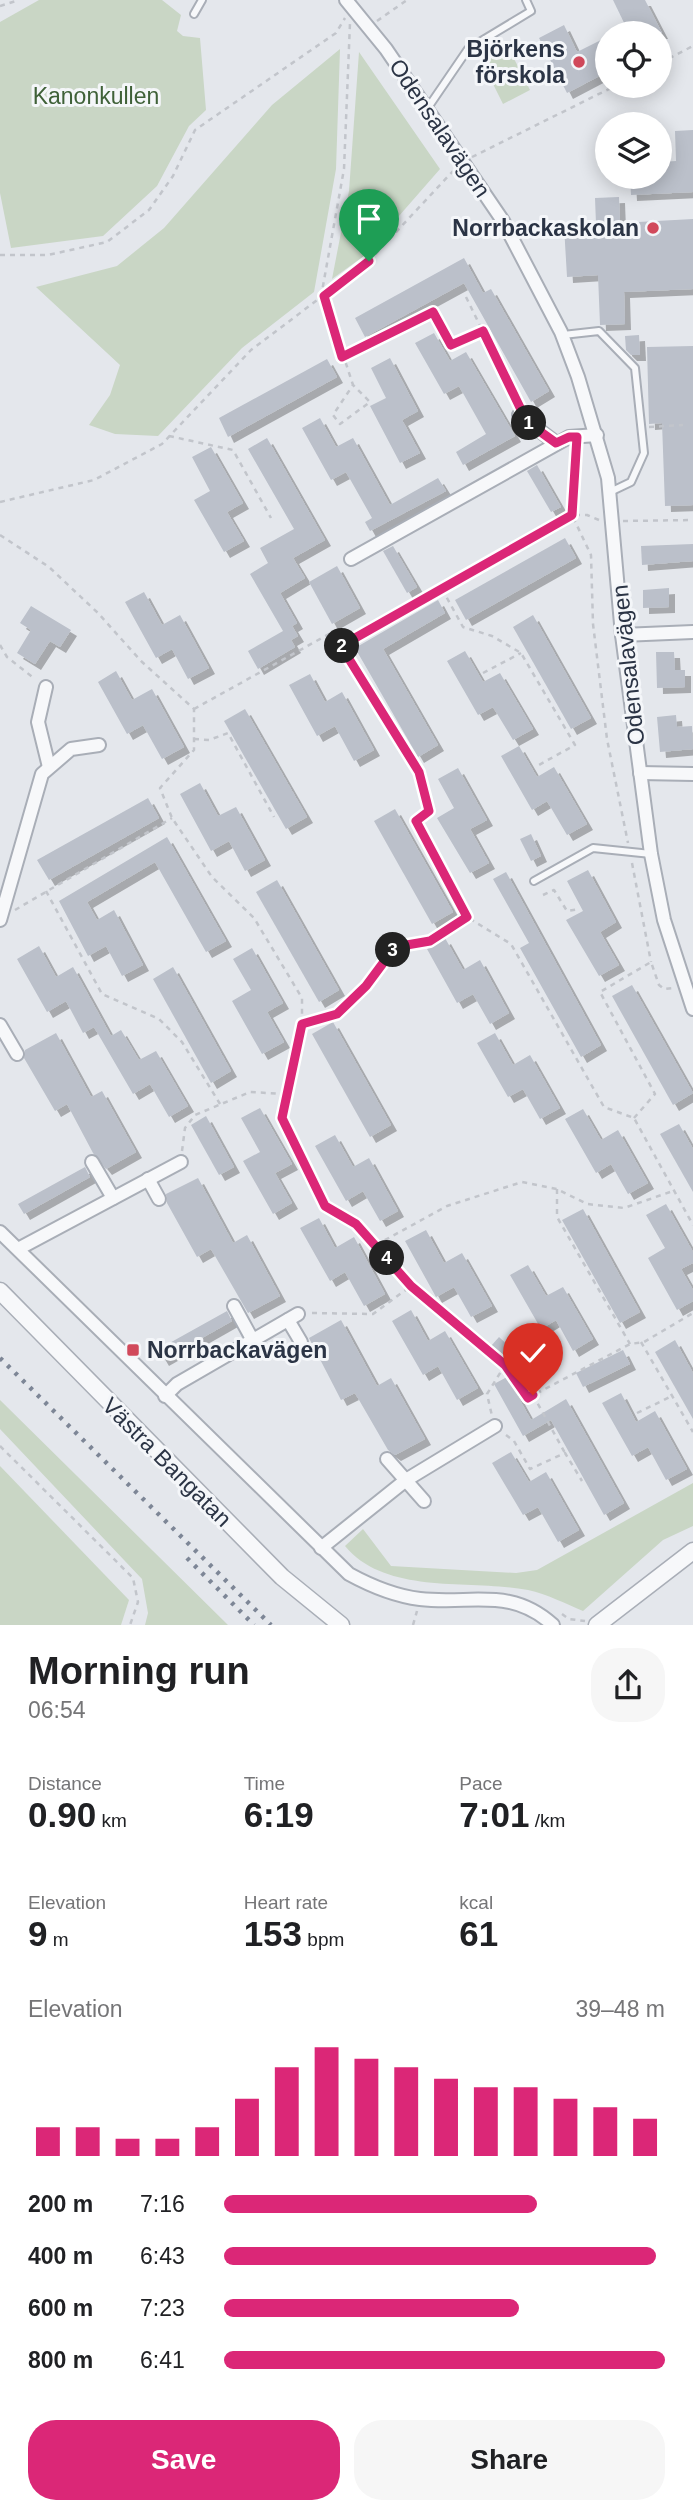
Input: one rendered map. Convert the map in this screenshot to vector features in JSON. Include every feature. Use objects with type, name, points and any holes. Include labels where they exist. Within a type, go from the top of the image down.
[{"type":"street","name":"Odensalavägen","points":[[349,3],[386,49],[503,221],[563,335],[597,436],[610,492],[622,635],[651,854],[664,920],[693,1009]]},
{"type":"street","points":[[523,418],[556,443]]},
{"type":"street","points":[[351,559],[556,443],[569,437],[597,436]]},
{"type":"street","points":[[622,635],[693,632]]},
{"type":"street","points":[[46,687],[38,722],[49,767]]},
{"type":"street","points":[[0,920],[42,774],[71,749],[99,745]]},
{"type":"street","points":[[640,773],[693,774]]},
{"type":"street","points":[[0,1025],[17,1054]]},
{"type":"street","points":[[18,1250],[181,1162]]},
{"type":"street","points":[[92,1163],[113,1198]]},
{"type":"street","points":[[148,1179],[159,1199]]},
{"type":"street","points":[[0,1232],[349,1574],[371,1586],[419,1599],[512,1601],[527,1605],[553,1625]]},
{"type":"street","name":"Västra Bangatan","points":[[0,1291],[45,1340],[282,1577],[341,1625]]},
{"type":"street","points":[[234,1306],[252,1339]]},
{"type":"street","points":[[165,1396],[177,1384],[293,1317],[301,1342]]},
{"type":"street","points":[[321,1548],[406,1480],[495,1426]]},
{"type":"street","points":[[387,1459],[425,1501]]},
{"type":"street","points":[[592,1623],[693,1551]]},
{"type":"lane","points":[[194,14],[202,0]]},
{"type":"lane","points":[[427,109],[468,49],[531,11],[526,0]]},
{"type":"lane","points":[[563,335],[599,331],[635,368],[644,453],[631,482],[610,492]]},
{"type":"lane","points":[[534,881],[593,848],[651,854]]},
{"type":"path","points":[[0,6],[19,0]]},
{"type":"path","points":[[368,27],[407,0]]},
{"type":"path","points":[[0,255],[48,255],[107,242],[149,210],[173,176],[195,130],[336,33],[349,3]]},
{"type":"path","points":[[349,3],[344,169],[322,297],[353,385],[370,402],[340,424],[333,415],[353,385]]},
{"type":"path","points":[[672,57],[693,46]]},
{"type":"path","points":[[0,502],[94,480],[162,444],[251,350],[369,261],[435,187],[463,161],[595,96]]},
{"type":"path","points":[[466,297],[523,418]]},
{"type":"path","points":[[342,357],[433,312],[451,345],[483,331]]},
{"type":"path","points":[[642,427],[683,425]]},
{"type":"path","points":[[169,436],[233,450],[271,518]]},
{"type":"path","points":[[577,437],[572,515],[591,555],[593,624],[607,739],[651,962],[659,985],[664,989],[684,988]]},
{"type":"path","points":[[341,646],[572,515],[613,522],[693,520]]},
{"type":"path","points":[[0,535],[49,567],[98,613],[141,661],[194,709],[194,750],[160,788],[172,818],[212,877],[254,918],[302,998],[302,1024],[282,1118],[325,1206],[356,1224],[411,1286],[505,1365],[528,1398],[693,1313]]},
{"type":"path","points":[[442,589],[463,627],[492,636],[521,653],[575,745],[537,766]]},
{"type":"path","points":[[194,709],[329,634],[341,646],[419,772],[429,811],[416,821],[467,917],[511,944],[604,1107],[634,1118],[693,1225]]},
{"type":"path","points":[[0,645],[7,657],[46,687]]},
{"type":"path","points":[[483,673],[521,653]]},
{"type":"path","points":[[194,739],[209,740],[228,733],[274,817]]},
{"type":"path","points":[[0,920],[172,818]]},
{"type":"path","points":[[543,895],[554,890],[567,911],[579,909]]},
{"type":"path","points":[[46,891],[102,994],[159,1019],[183,1042],[220,1104]]},
{"type":"path","points":[[302,1024],[337,1014],[366,986],[395,947],[430,941],[467,917]]},
{"type":"path","points":[[634,1118],[655,1094],[600,992],[651,962]]},
{"type":"path","points":[[181,1162],[185,1128],[195,1115],[250,1092],[285,1094]]},
{"type":"path","points":[[376,1245],[447,1206],[522,1182],[557,1189],[587,1204],[624,1208],[673,1191]]},
{"type":"path","points":[[557,1189],[557,1217],[629,1344]]},
{"type":"path","points":[[293,1317],[337,1311],[373,1314],[411,1286]]},
{"type":"path","points":[[641,1342],[693,1432]]},
{"type":"path","points":[[505,1365],[487,1394],[495,1426],[514,1441],[530,1469],[565,1453]]},
{"type":"path","points":[[533,1395],[582,1481]]},
{"type":"path","points":[[637,1413],[672,1396]]},
{"type":"path","points":[[0,1446],[133,1578],[138,1602],[130,1625]]},
{"type":"path","points":[[554,1609],[569,1619],[592,1623]]},
{"type":"green space","name":"Kanonkullen","points":[[39,0],[162,0],[181,15],[177,31],[183,36],[200,38],[206,110],[189,126],[157,186],[103,236],[11,248],[0,193],[0,22]]},
{"type":"green space","points":[[508,47],[530,90],[503,104],[481,60]]},
{"type":"green space","points":[[340,49],[336,169],[314,292],[242,348],[158,436],[115,434],[89,425],[110,395],[120,365],[36,287],[117,266],[164,228],[272,105]]},
{"type":"green space","points":[[359,52],[440,169],[364,256],[332,279],[349,191]]},
{"type":"green space","points":[[0,1400],[228,1625],[145,1625],[148,1613],[142,1579],[0,1429]]},
{"type":"green space","points":[[0,1466],[129,1600],[121,1625],[0,1625]]},
{"type":"green space","points":[[693,1483],[693,1526],[663,1540],[583,1611],[528,1590],[406,1579],[362,1562],[345,1546],[363,1529],[391,1566],[516,1573],[537,1570]]},
{"type":"building","points":[[613,0],[645,0],[656,21],[623,21]]},
{"type":"building","name":"Björkens förskola","points":[[564,25],[577,52],[595,43],[595,78],[567,93],[539,38]]},
{"type":"building","points":[[693,130],[693,192],[631,195],[631,189],[672,189],[672,161],[676,161],[675,131]]},
{"type":"building","points":[[619,197],[620,223],[693,219],[693,289],[624,292],[625,324],[600,325],[598,275],[567,277],[564,226],[596,224],[595,198]]},
{"type":"building","points":[[464,258],[483,293],[491,289],[549,391],[531,402],[464,283],[365,337],[355,318]]},
{"type":"building","points":[[434,333],[450,361],[466,352],[515,436],[463,465],[456,452],[486,434],[459,386],[444,394],[415,343]]},
{"type":"building","points":[[639,335],[640,355],[631,355],[626,350],[625,336]]},
{"type":"building","points":[[693,346],[693,505],[665,506],[662,423],[649,424],[647,347]]},
{"type":"building","points":[[390,358],[418,411],[402,420],[420,453],[400,463],[370,406],[386,398],[371,368]]},
{"type":"building","points":[[327,359],[337,377],[228,437],[219,418]]},
{"type":"building","points":[[320,418],[336,447],[353,438],[390,505],[438,478],[446,491],[370,531],[365,522],[372,518],[346,472],[331,480],[302,428]]},
{"type":"building","points":[[267,438],[325,540],[293,558],[305,578],[280,593],[297,623],[292,626],[298,636],[291,640],[295,647],[258,669],[248,651],[283,631],[250,574],[268,563],[260,548],[294,529],[248,449]]},
{"type":"building","points":[[211,447],[243,503],[227,512],[244,541],[224,552],[194,500],[210,491],[192,457]]},
{"type":"building","points":[[537,465],[561,507],[551,512],[527,471]]},
{"type":"building","points":[[565,538],[576,558],[466,620],[455,600]]},
{"type":"building","points":[[693,544],[693,561],[642,565],[641,546]]},
{"type":"building","points":[[393,546],[417,587],[407,593],[383,551]]},
{"type":"building","points":[[337,566],[360,608],[332,624],[309,582]]},
{"type":"building","points":[[669,588],[669,607],[643,608],[643,590]]},
{"type":"building","points":[[144,592],[162,625],[180,615],[209,668],[188,679],[172,649],[156,658],[125,602]]},
{"type":"building","points":[[438,600],[445,613],[383,649],[438,745],[418,757],[355,648]]},
{"type":"building","points":[[31,606],[71,630],[60,647],[50,641],[35,664],[17,653],[31,630],[20,623]]},
{"type":"building","points":[[533,615],[591,718],[571,729],[513,627]]},
{"type":"building","points":[[465,651],[483,682],[500,673],[533,729],[513,740],[493,707],[478,715],[447,661]]},
{"type":"building","points":[[656,652],[674,652],[675,670],[685,670],[685,687],[657,688]]},
{"type":"building","points":[[116,671],[132,700],[152,689],[184,747],[162,759],[143,725],[127,734],[98,682]]},
{"type":"building","points":[[310,674],[325,702],[342,692],[374,750],[354,761],[335,726],[317,736],[289,685]]},
{"type":"building","points":[[245,709],[307,817],[286,829],[224,721]]},
{"type":"building","points":[[676,715],[677,727],[692,726],[693,749],[660,752],[657,717]]},
{"type":"building","points":[[519,746],[537,777],[554,767],[587,824],[567,835],[547,801],[532,810],[501,756]]},
{"type":"building","points":[[458,768],[487,820],[470,829],[489,863],[470,873],[437,818],[454,808],[438,779]]},
{"type":"building","points":[[200,783],[218,816],[236,807],[265,860],[245,871],[229,841],[211,851],[180,794]]},
{"type":"building","points":[[148,798],[159,818],[49,880],[37,860]]},
{"type":"building","points":[[395,809],[453,912],[432,924],[374,821]]},
{"type":"building","points":[[531,834],[541,856],[531,861],[520,839]]},
{"type":"building","points":[[167,837],[226,941],[206,952],[155,862],[87,902],[97,920],[114,910],[143,965],[122,976],[106,946],[88,956],[59,901]]},
{"type":"building","points":[[588,870],[616,922],[600,932],[619,965],[599,976],[566,920],[583,911],[567,881]]},
{"type":"building","points":[[506,872],[601,1045],[581,1057],[520,948],[529,943],[493,879]]},
{"type":"building","points":[[277,880],[339,990],[319,1002],[256,892]]},
{"type":"building","points":[[445,938],[463,970],[480,960],[509,1013],[490,1024],[473,994],[457,1003],[427,949]]},
{"type":"building","points":[[39,946],[56,977],[73,967],[111,1036],[121,1030],[139,1060],[156,1051],[188,1106],[169,1117],[150,1084],[133,1094],[94,1027],[83,1033],[66,1001],[47,1012],[17,959]]},
{"type":"building","points":[[252,948],[283,1003],[267,1012],[284,1042],[262,1054],[232,1001],[251,990],[233,959]]},
{"type":"building","points":[[173,967],[231,1071],[211,1083],[153,979]]},
{"type":"building","points":[[632,985],[693,1093],[673,1105],[612,996]]},
{"type":"building","points":[[333,1022],[391,1125],[370,1137],[312,1034]]},
{"type":"building","points":[[56,1033],[91,1097],[102,1091],[136,1152],[106,1169],[93,1153],[67,1104],[55,1111],[24,1058],[25,1050]]},
{"type":"building","points":[[495,1033],[513,1065],[530,1055],[560,1108],[540,1119],[523,1089],[508,1097],[477,1043]]},
{"type":"building","points":[[260,1108],[292,1164],[275,1173],[292,1203],[273,1214],[243,1161],[260,1152],[241,1118]]},
{"type":"building","points":[[583,1109],[601,1140],[618,1130],[648,1183],[628,1194],[611,1164],[596,1173],[565,1119]]},
{"type":"building","points":[[206,1116],[234,1167],[219,1175],[191,1125]]},
{"type":"building","points":[[679,1124],[693,1149],[693,1192],[660,1134]]},
{"type":"building","points":[[335,1135],[353,1167],[369,1158],[398,1211],[380,1221],[363,1191],[346,1201],[315,1146]]},
{"type":"building","points":[[85,1167],[90,1177],[24,1214],[18,1204]]},
{"type":"building","points":[[198,1178],[233,1243],[247,1235],[280,1296],[248,1313],[211,1249],[197,1257],[167,1203],[166,1194]]},
{"type":"building","points":[[666,1204],[693,1252],[693,1263],[681,1269],[693,1290],[693,1301],[677,1310],[648,1258],[665,1248],[646,1215]]},
{"type":"building","points":[[583,1209],[640,1312],[620,1323],[562,1220]]},
{"type":"building","points":[[319,1218],[335,1248],[354,1237],[385,1294],[364,1306],[345,1272],[330,1281],[300,1228]]},
{"type":"building","points":[[426,1230],[444,1263],[462,1253],[492,1306],[471,1317],[454,1287],[436,1297],[405,1241]]},
{"type":"building","points":[[528,1265],[546,1296],[563,1287],[593,1339],[573,1351],[556,1320],[541,1329],[510,1275]]},
{"type":"building","points":[[411,1310],[428,1341],[445,1331],[478,1388],[457,1400],[438,1366],[423,1375],[392,1321]]},
{"type":"building","points":[[227,1311],[232,1321],[163,1360],[157,1350]]},
{"type":"building","points":[[341,1320],[377,1386],[391,1378],[425,1439],[395,1455],[388,1450],[355,1393],[341,1400],[309,1338]]},
{"type":"building","points":[[499,1337],[515,1352],[506,1361],[491,1346]]},
{"type":"building","points":[[675,1340],[693,1373],[693,1419],[655,1352]]},
{"type":"building","points":[[623,1350],[630,1364],[583,1387],[576,1373]]},
{"type":"building","points":[[507,1377],[531,1420],[566,1399],[624,1503],[604,1515],[551,1420],[523,1436],[494,1384]]},
{"type":"building","points":[[621,1393],[636,1422],[655,1411],[687,1469],[666,1480],[648,1447],[632,1456],[602,1403]]},
{"type":"building","points":[[511,1452],[529,1482],[546,1472],[579,1530],[558,1542],[538,1507],[523,1515],[492,1463]]},
{"type":"railway","points":[[0,1358],[271,1625]]},
{"type":"railway","points":[[187,1558],[254,1625]]},
{"type":"place","name":"Björkens förskola","points":[[579,62]]},
{"type":"place","name":"Norrbackaskolan","points":[[653,228]]},
{"type":"place","name":"Norrbackavägen","points":[[133,1350]]},
{"type":"route","points":[[369,261],[324,296],[342,357],[433,312],[451,345],[483,331],[527,422],[556,443],[569,437],[577,437],[572,515],[341,646],[419,772],[429,811],[416,821],[467,917],[430,941],[395,947],[366,986],[337,1014],[302,1024],[282,1118],[325,1206],[356,1224],[411,1286],[505,1365],[528,1398],[533,1395]]}]
